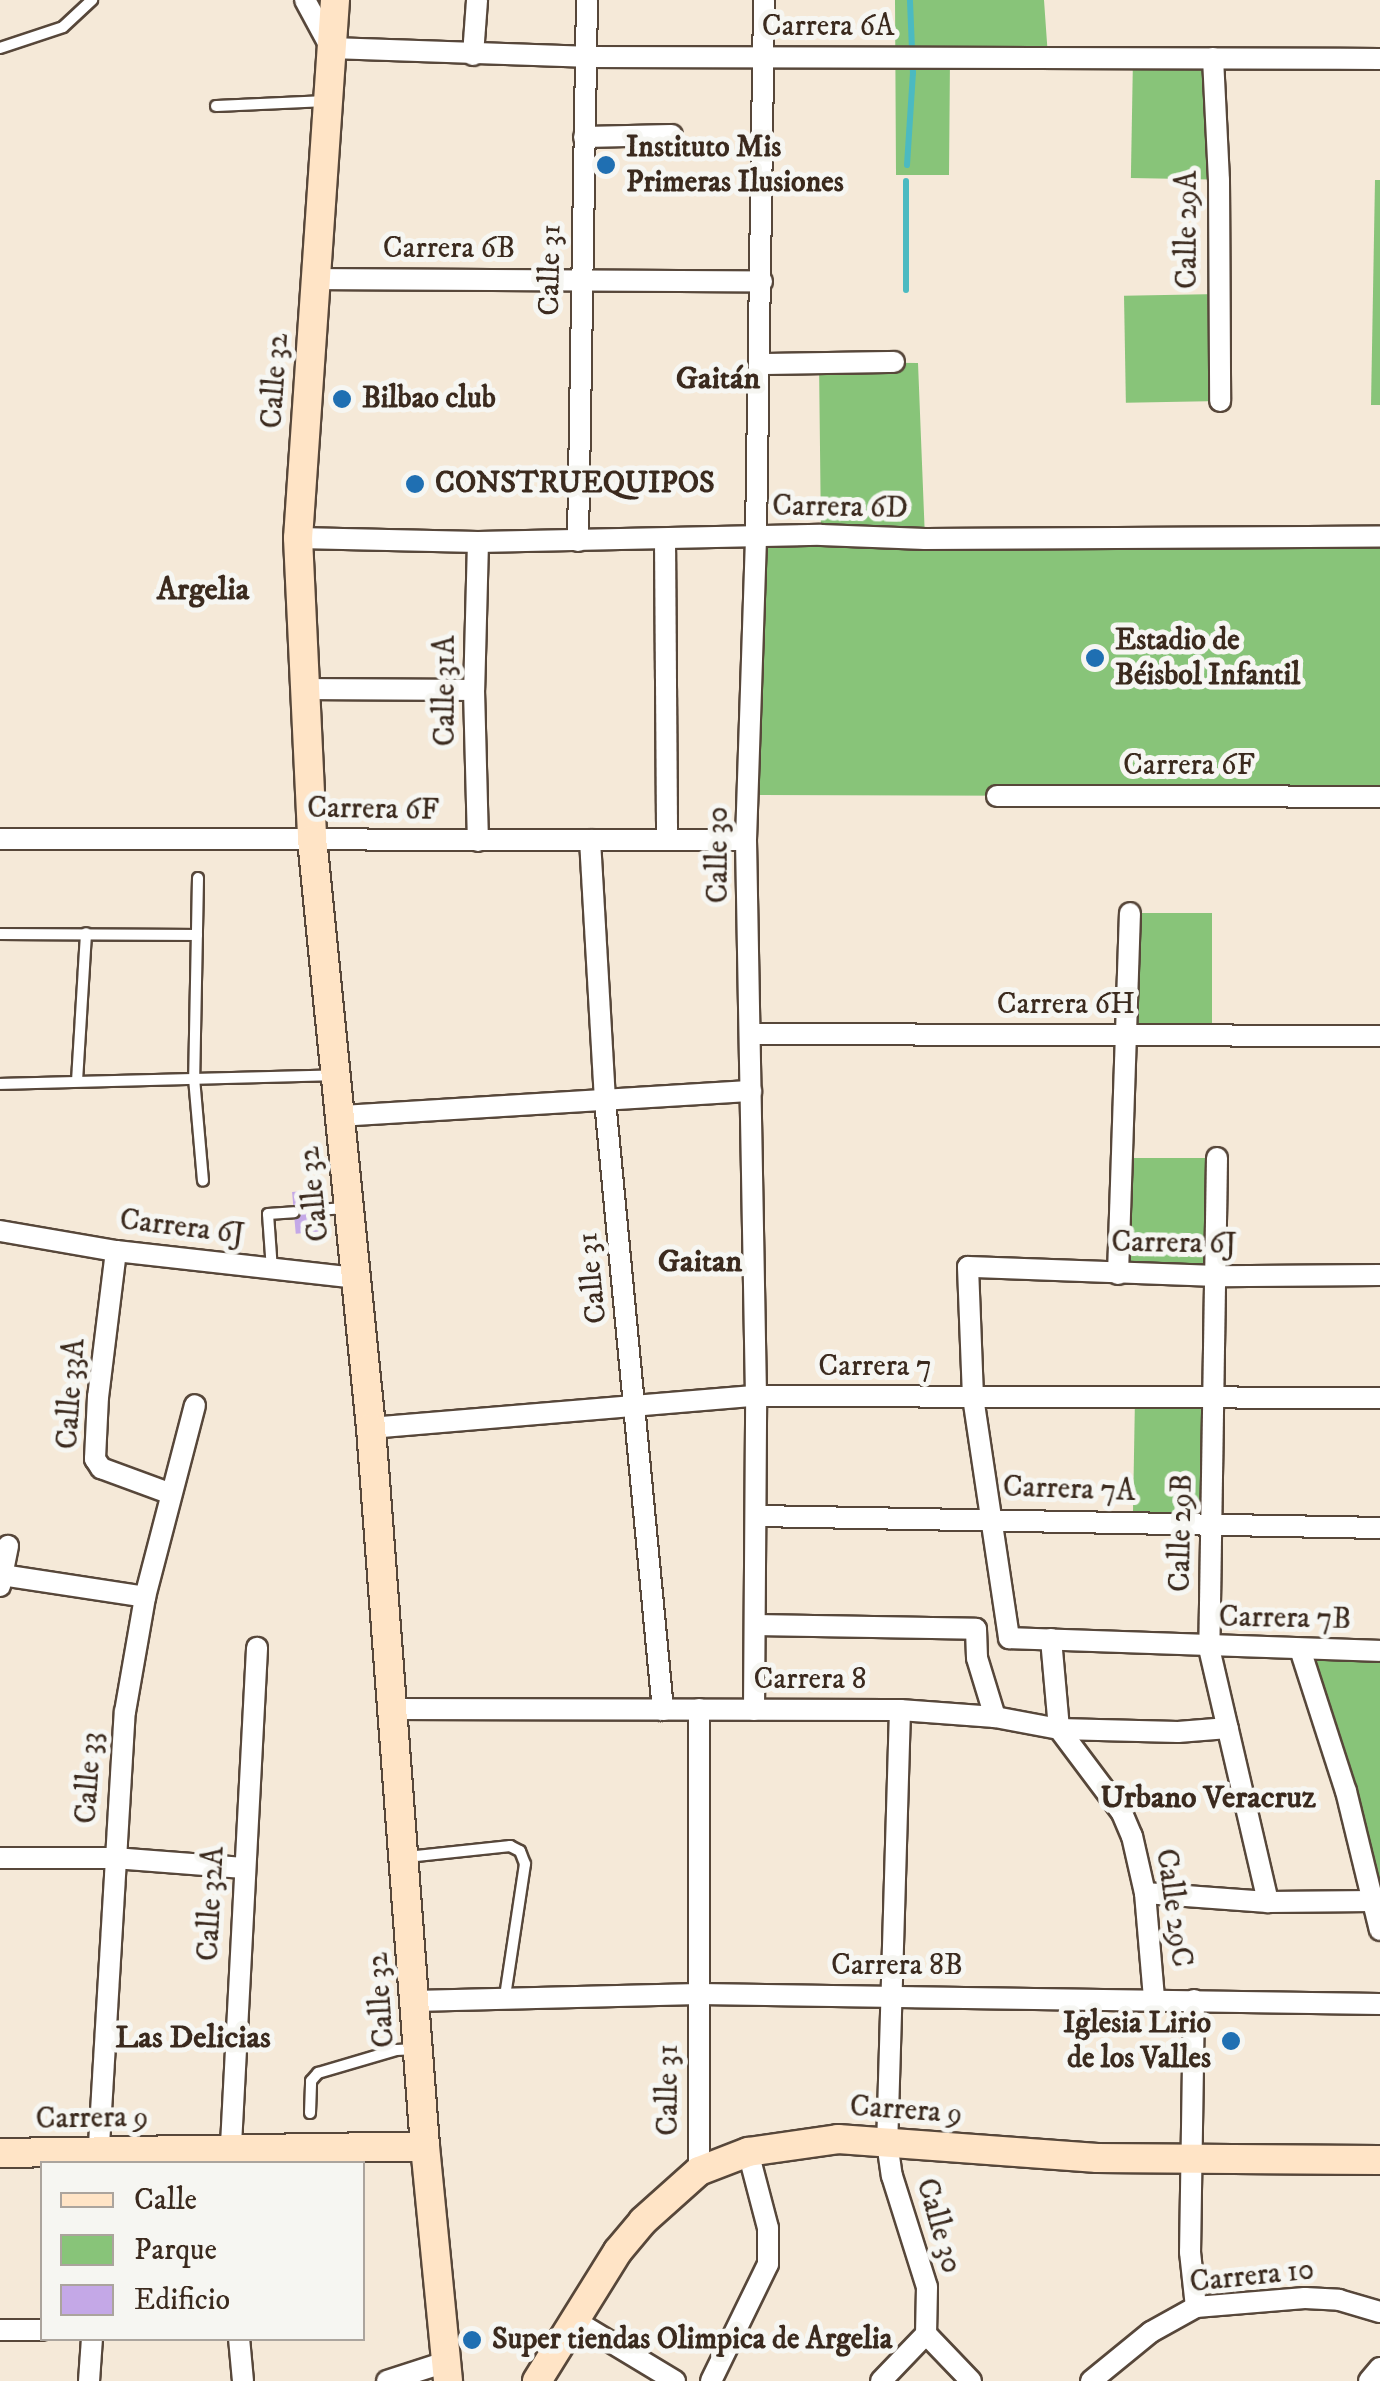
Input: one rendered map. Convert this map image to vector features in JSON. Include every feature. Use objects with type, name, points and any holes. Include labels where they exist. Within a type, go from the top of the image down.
[{"type":"main road","name":"Calle 32","points":[[335,0],[298,538],[312,839],[371,1428],[425,2146],[447,2371]]},
{"type":"main road","name":"Carrera 9","points":[[537,2381],[618,2250],[698,2171],[748,2152],[838,2139],[1097,2158],[1380,2160]]},
{"type":"main road","name":"Carrera 9","points":[[0,2153],[98,2158],[230,2156],[425,2146]]},
{"type":"street","points":[[304,0],[331,48]]},
{"type":"street","points":[[474,56],[477,0]]},
{"type":"street","name":"Calle 31","points":[[578,541],[587,0]]},
{"type":"street","name":"Calle 30","points":[[754,1710],[756,1396],[746,840],[762,281],[764,0]]},
{"type":"street","name":"Carrera 6A","points":[[331,48],[474,56],[1380,59]]},
{"type":"street","name":"Calle 29A","points":[[1213,58],[1219,180],[1220,401]]},
{"type":"street","points":[[584,136],[672,135]]},
{"type":"street","name":"Carrera 6B","points":[[315,279],[762,281]]},
{"type":"street","points":[[760,364],[894,362]]},
{"type":"street","name":"Carrera 6D","points":[[298,538],[478,542],[756,536],[1380,538]]},
{"type":"street","points":[[665,539],[666,840]]},
{"type":"street","name":"Calle 31A","points":[[478,542],[474,690],[478,841]]},
{"type":"street","points":[[308,690],[474,690]]},
{"type":"street","name":"Carrera 6F","points":[[997,796],[1380,797]]},
{"type":"street","name":"Carrera 6F","points":[[0,839],[746,840]]},
{"type":"street","name":"Calle 31","points":[[590,840],[606,1101],[663,1710]]},
{"type":"street","points":[[1118,1274],[1130,913]]},
{"type":"street","name":"Carrera 6H","points":[[751,1034],[1380,1036]]},
{"type":"street","points":[[340,1116],[751,1092]]},
{"type":"street","name":"Calle 29B","points":[[1217,1158],[1209,1648],[1268,1902]]},
{"type":"street","name":"Carrera 6J","points":[[0,1231],[116,1251],[356,1278]]},
{"type":"street","name":"Calle 33A","points":[[116,1251],[98,1396],[95,1459],[100,1468],[168,1492]]},
{"type":"street","name":"Carrera 6J","points":[[967,1397],[968,1267],[1217,1276],[1380,1275]]},
{"type":"street","name":"Carrera 7","points":[[371,1428],[756,1396],[1380,1398]]},
{"type":"street","points":[[967,1397],[994,1518]]},
{"type":"street","name":"Calle 33","points":[[98,2158],[125,1712],[144,1597],[168,1492],[195,1405]]},
{"type":"street","name":"Carrera 7A","points":[[757,1516],[994,1518],[1213,1528],[1380,1528]]},
{"type":"street","name":"Carrera 7B","points":[[994,1518],[1009,1638],[1380,1652]]},
{"type":"street","points":[[8,1546],[1,1582],[144,1597]]},
{"type":"street","points":[[755,1625],[976,1628],[977,1658],[994,1717]]},
{"type":"street","points":[[1051,1639],[1059,1729]]},
{"type":"street","name":"Calle 32A","points":[[230,2156],[257,1648]]},
{"type":"street","points":[[1300,1649],[1346,1791],[1380,1930]]},
{"type":"street","name":"Carrera 8","points":[[390,1709],[900,1710],[994,1717],[1059,1729],[1178,1732],[1228,1728]]},
{"type":"street","name":"Calle 31","points":[[698,2171],[699,1709]]},
{"type":"street","name":"Calle 30","points":[[900,1710],[887,2142],[892,2176],[927,2288],[926,2334]]},
{"type":"street","name":"Calle 29C","points":[[1059,1729],[1122,1812],[1132,1836],[1146,1892],[1150,1998]]},
{"type":"street","points":[[0,1858],[114,1858],[244,1868]]},
{"type":"street","points":[[1146,1892],[1268,1902],[1373,1901]]},
{"type":"street","name":"Carrera 8B","points":[[414,2001],[699,1994],[1380,2004]]},
{"type":"street","points":[[1194,2000],[1190,2252],[1196,2307]]},
{"type":"street","points":[[711,2381],[768,2264],[768,2228],[748,2152]]},
{"type":"street","name":"Carrera 10","points":[[1091,2381],[1150,2332],[1196,2307],[1305,2298],[1339,2300],[1380,2312]]},
{"type":"street","points":[[574,2320],[675,2381]]},
{"type":"street","points":[[0,2330],[40,2330]]},
{"type":"street","points":[[881,2381],[926,2334],[971,2381]]},
{"type":"street","points":[[90,2381],[92,2341]]},
{"type":"street","points":[[238,2341],[242,2381]]},
{"type":"street","points":[[1369,2381],[1380,2368]]},
{"type":"street","points":[[387,2381],[447,2371]]},
{"type":"lane","points":[[0,48],[64,27],[92,0]]},
{"type":"lane","points":[[216,106],[328,101]]},
{"type":"lane","points":[[198,878],[194,1078],[203,1181]]},
{"type":"lane","points":[[77,1082],[86,933]]},
{"type":"lane","points":[[0,934],[197,935]]},
{"type":"lane","points":[[0,1084],[335,1076]]},
{"type":"lane","points":[[317,1210],[350,1208]]},
{"type":"lane","points":[[272,1270],[268,1214],[294,1212]]},
{"type":"lane","points":[[406,1857],[510,1846],[520,1851],[525,1864],[505,1997]]},
{"type":"lane","points":[[310,2113],[311,2081],[318,2072],[396,2050],[418,2049]]},
{"type":"green space","points":[[895,0],[1044,0],[1048,57],[950,58],[949,175],[896,175]]},
{"type":"green space","points":[[1133,57],[1213,58],[1211,179],[1131,178]]},
{"type":"green space","points":[[1375,180],[1380,180],[1380,405],[1371,405]]},
{"type":"green space","points":[[1219,294],[1221,401],[1126,403],[1124,296]]},
{"type":"green space","points":[[819,362],[918,363],[925,539],[1380,537],[1380,797],[749,795],[756,536],[821,535]]},
{"type":"green space","points":[[1130,913],[1212,913],[1212,1035],[1130,1035]]},
{"type":"green space","points":[[1124,1158],[1217,1158],[1217,1274],[1124,1274]]},
{"type":"green space","points":[[1135,1397],[1214,1398],[1212,1522],[1133,1521]]},
{"type":"green space","points":[[1300,1649],[1380,1651],[1380,1906]]},
{"type":"building","points":[[315,1190],[319,1232],[296,1234],[292,1192]]},
{"type":"waterway","points":[[907,165],[913,73],[910,0]]},
{"type":"waterway","points":[[906,181],[906,290]]},
{"type":"place","name":"Instituto Mis Primeras Ilusiones","points":[[606,165]]},
{"type":"place","name":"Bilbao club","points":[[342,399]]},
{"type":"place","name":"CONSTRUEQUIPOS","points":[[415,484]]},
{"type":"place","name":"Estadio de Béisbol Infantil","points":[[1095,658]]},
{"type":"place","name":"Iglesia Lirio de los Valles","points":[[1231,2041]]},
{"type":"place","name":"Super tiendas Olimpica de Argelia","points":[[472,2340]]},
{"type":"district","name":"Gaitán","points":[[718,379]]},
{"type":"district","name":"Argelia","points":[[203,590]]},
{"type":"district","name":"Gaitan","points":[[700,1262]]},
{"type":"district","name":"Urbano Veracruz","points":[[1208,1798]]},
{"type":"district","name":"Las Delicias","points":[[193,2038]]}]
